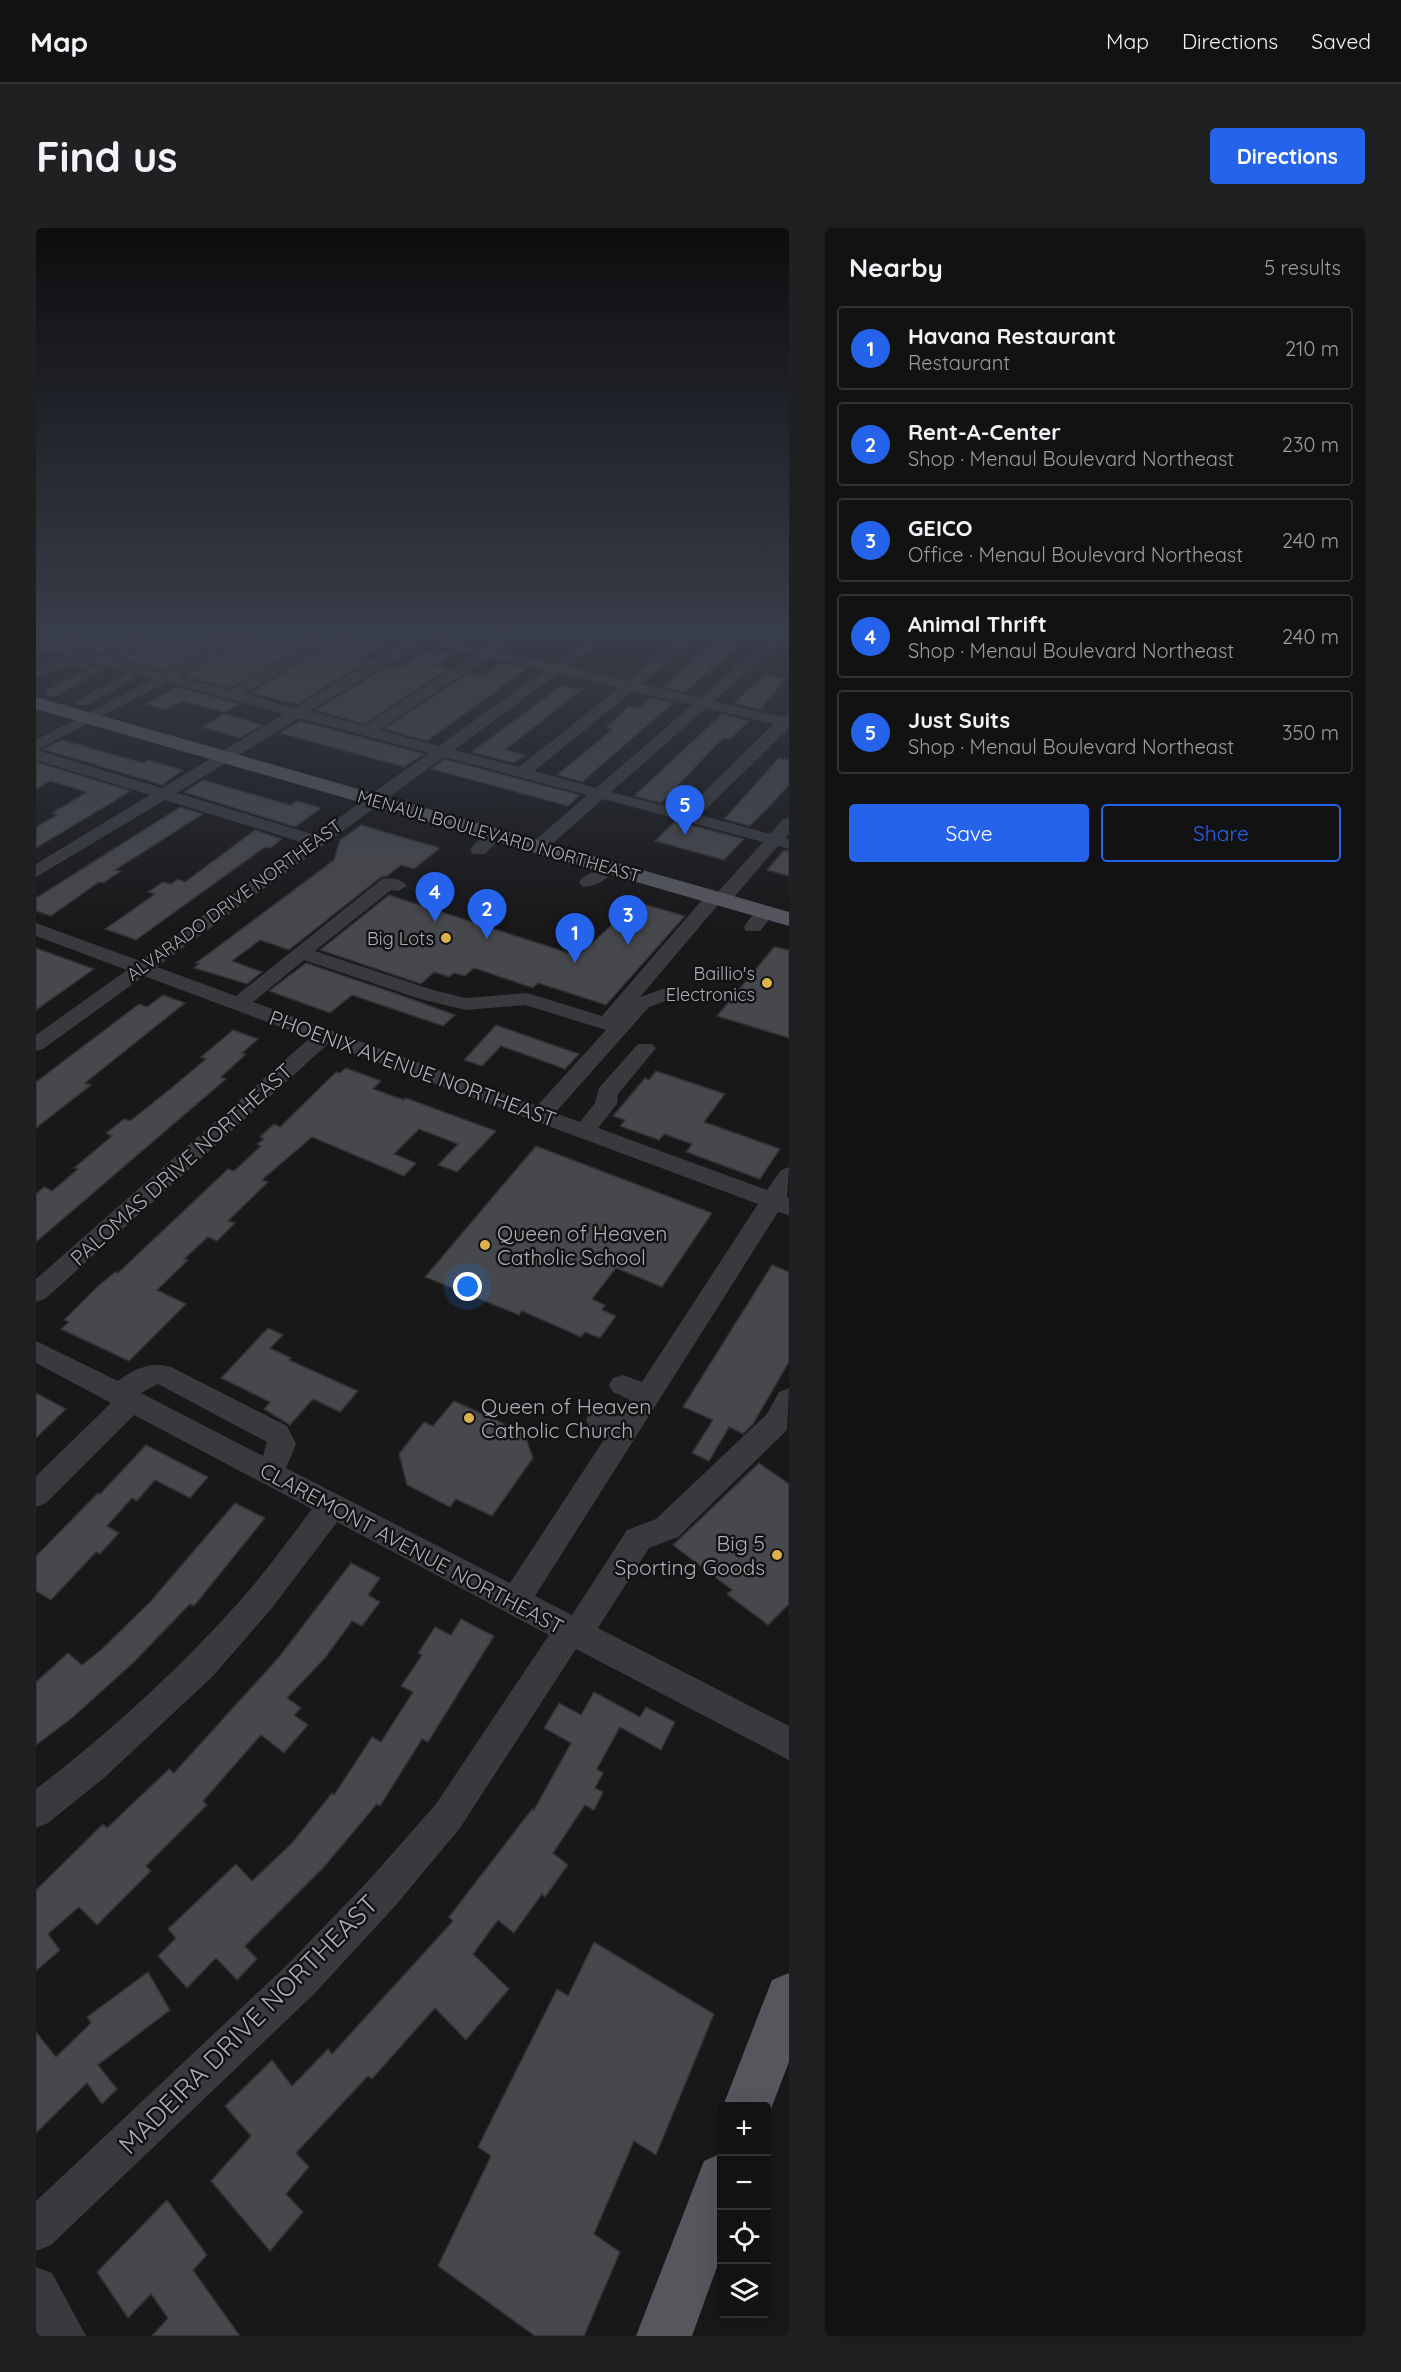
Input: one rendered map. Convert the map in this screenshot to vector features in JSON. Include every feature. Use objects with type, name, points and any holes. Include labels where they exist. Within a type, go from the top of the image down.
[{"type":"main road","name":"MENAUL BOULEVARD NORTHEAST","points":[[163,729],[380,795],[545,850],[723,895],[759,920],[789,919]]},
{"type":"main road","name":"MENAUL BOULEVARD NORTHEAST","points":[[380,795],[495,835],[608,868],[723,895],[789,902]]},
{"type":"main road","points":[[750,2102],[789,1997]]},
{"type":"main road","points":[[664,2336],[717,2193]]},
{"type":"street","points":[[36,746],[59,729]]},
{"type":"street","points":[[36,872],[270,729]]},
{"type":"street","points":[[360,729],[782,842]]},
{"type":"street","name":"ALVARADO DRIVE NORTHEAST","points":[[36,1045],[471,729]]},
{"type":"street","points":[[522,773],[577,729]]},
{"type":"street","points":[[545,850],[600,794],[673,729]]},
{"type":"street","points":[[688,817],[779,729]]},
{"type":"street","points":[[36,755],[316,842]]},
{"type":"street","points":[[301,953],[427,995],[466,1004],[503,999],[527,999],[606,1024],[723,895],[782,842],[789,823]]},
{"type":"street","points":[[479,850],[495,835]]},
{"type":"street","points":[[588,882],[608,868]]},
{"type":"street","points":[[238,1004],[388,884],[398,886]]},
{"type":"street","name":"PHOENIX AVENUE NORTHEAST","points":[[36,929],[781,1204]]},
{"type":"street","points":[[541,1115],[642,1003],[669,993]]},
{"type":"street","name":"PALOMAS DRIVE NORTHEAST","points":[[36,1293],[326,1035]]},
{"type":"street","points":[[584,1131],[606,1104],[607,1093],[645,1048]]},
{"type":"street","points":[[438,1077],[453,1061]]},
{"type":"street","points":[[515,1601],[612,1425],[635,1390],[781,1204],[789,1175]]},
{"type":"street","name":"CLAREMONT AVENUE NORTHEAST","points":[[36,1351],[268,1472],[322,1493],[574,1633],[789,1744]]},
{"type":"street","points":[[36,1496],[126,1398]]},
{"type":"street","name":"MADEIRA DRIVE NORTHEAST","points":[[36,2230],[300,1980],[383,1892],[448,1816],[638,1539],[667,1528],[785,1416]]},
{"type":"street","points":[[36,1811],[188,1678],[251,1611],[322,1493]]},
{"type":"street","points":[[36,2289],[64,2336]]},
{"type":"building","points":[[210,729],[255,729],[240,738]]},
{"type":"building","points":[[286,729],[331,729],[424,754],[404,767],[280,733]]},
{"type":"building","points":[[385,729],[443,729],[427,741]]},
{"type":"building","points":[[503,729],[531,729],[505,750],[525,755],[514,763],[472,752]]},
{"type":"building","points":[[613,729],[643,729],[582,782],[557,775]]},
{"type":"building","points":[[706,729],[740,729],[730,739],[723,738],[661,803],[634,796]]},
{"type":"building","points":[[62,740],[143,763],[148,760],[183,770],[162,785],[43,749]]},
{"type":"building","points":[[779,758],[789,760],[789,785],[750,826],[724,819]]},
{"type":"building","points":[[444,759],[580,795],[568,806],[431,769]]},
{"type":"building","points":[[36,762],[131,791],[36,848],[36,827],[57,815],[52,813],[87,792],[50,781],[36,789]]},
{"type":"building","points":[[203,780],[290,805],[297,801],[321,808],[295,827],[184,792]]},
{"type":"building","points":[[180,807],[203,814],[115,870],[121,871],[103,883],[99,882],[51,916],[36,911],[36,898]]},
{"type":"building","points":[[675,821],[744,839],[724,860],[655,841]]},
{"type":"building","points":[[361,825],[440,848],[414,869],[401,865],[387,876],[381,877],[289,950],[260,940],[232,961],[262,972],[247,984],[194,968],[199,964],[196,963],[334,860],[340,840]]},
{"type":"building","points":[[255,830],[282,839],[270,848],[265,847],[136,940],[105,929],[155,894],[148,892],[163,882],[171,884],[178,879],[185,882]]},
{"type":"building","points":[[784,850],[789,851],[789,876],[767,870]]},
{"type":"building","points":[[389,895],[578,956],[636,902],[685,916],[606,1005],[538,983],[533,988],[474,968],[465,976],[454,973],[449,977],[434,972],[421,984],[320,950]]},
{"type":"building","name":"Baillio's Electronics","points":[[774,947],[789,950],[789,1038],[717,1016]]},
{"type":"building","points":[[36,948],[94,969],[36,1010]]},
{"type":"building","points":[[306,963],[455,1015],[443,1026],[352,995],[330,1013],[269,991]]},
{"type":"building","points":[[163,995],[185,1003],[85,1083],[91,1085],[36,1128],[36,1082],[139,1004],[147,1007]]},
{"type":"building","points":[[496,1025],[579,1054],[565,1069],[501,1046],[482,1066],[464,1060]]},
{"type":"building","points":[[233,1030],[258,1039],[242,1053],[246,1054],[221,1077],[226,1079],[36,1242],[36,1194],[44,1187],[52,1191],[78,1169],[74,1168],[112,1136],[106,1133],[124,1119],[130,1121],[169,1090],[206,1059],[201,1057]]},
{"type":"building","points":[[346,1068],[381,1081],[373,1089],[404,1100],[406,1098],[496,1131],[457,1172],[438,1165],[458,1144],[419,1129],[394,1154],[416,1163],[404,1176],[312,1137],[262,1180],[268,1182],[228,1221],[235,1223],[217,1241],[208,1237],[184,1259],[188,1260],[157,1290],[186,1304],[129,1361],[61,1329],[69,1322],[64,1320],[96,1288],[115,1272],[118,1273],[228,1169],[234,1171],[261,1146],[257,1144],[264,1139],[260,1137],[274,1124],[280,1127],[336,1072],[340,1073]]},
{"type":"building","points":[[656,1071],[725,1094],[704,1122],[780,1149],[760,1179],[686,1152],[692,1144],[664,1134],[659,1140],[620,1126],[625,1120],[613,1116],[645,1078],[649,1080]]},
{"type":"building","points":[[536,1146],[712,1213],[662,1287],[616,1268],[592,1299],[605,1305],[602,1310],[616,1316],[600,1338],[585,1332],[581,1337],[522,1311],[519,1315],[425,1277]]},
{"type":"building","points":[[772,1265],[789,1272],[789,1362],[753,1424],[743,1434],[729,1427],[709,1461],[692,1453],[713,1420],[683,1407]]},
{"type":"building","points":[[268,1328],[283,1335],[270,1348],[291,1358],[289,1360],[358,1391],[340,1412],[313,1399],[290,1425],[264,1409],[270,1402],[221,1378]]},
{"type":"building","points":[[36,1393],[66,1409],[36,1438]]},
{"type":"building","points":[[454,1401],[524,1433],[533,1458],[492,1516],[456,1499],[450,1507],[407,1485],[399,1454],[424,1422],[433,1426]]},
{"type":"building","points":[[146,1445],[208,1477],[190,1498],[155,1480],[137,1501],[132,1498],[107,1526],[119,1533],[100,1554],[96,1552],[51,1600],[36,1591],[36,1556],[98,1493],[100,1494]]},
{"type":"building","points":[[759,1463],[789,1484],[789,1604],[768,1625],[727,1594],[732,1590],[673,1545]]},
{"type":"building","points":[[235,1503],[265,1518],[194,1606],[190,1604],[134,1662],[72,1718],[36,1745],[36,1682],[68,1653],[82,1665],[102,1649],[150,1602]]},
{"type":"building","points":[[351,1563],[380,1578],[368,1595],[380,1602],[362,1626],[352,1621],[325,1658],[287,1698],[301,1708],[294,1715],[308,1725],[284,1753],[261,1735],[203,1801],[207,1805],[146,1866],[151,1871],[97,1925],[79,1907],[48,1934],[60,1950],[36,1971],[36,1890],[103,1824],[107,1828],[169,1769],[174,1773],[279,1657]]},
{"type":"building","points":[[461,1619],[494,1636],[428,1742],[422,1739],[380,1806],[377,1804],[323,1868],[245,1946],[257,1959],[237,1980],[216,1958],[187,1988],[158,1956],[176,1938],[168,1929],[236,1864],[252,1881],[292,1843],[332,1793],[334,1795],[372,1737],[381,1742],[413,1692],[401,1686],[422,1655],[418,1653],[435,1627],[451,1635]]},
{"type":"building","points":[[594,1692],[640,1717],[646,1707],[675,1722],[661,1750],[620,1727],[597,1769],[603,1773],[595,1788],[603,1792],[594,1810],[585,1805],[553,1853],[568,1865],[545,1897],[542,1894],[514,1933],[498,1920],[473,1954],[509,1989],[466,2040],[435,2008],[372,2079],[368,2076],[296,2153],[309,2167],[286,2194],[303,2212],[270,2251],[211,2181],[251,2136],[225,2106],[272,2060],[292,2086],[328,2049],[332,2054],[453,1921],[449,1917],[532,1809],[534,1810],[571,1743],[544,1728],[559,1703],[581,1715]]},
{"type":"building","points":[[594,1942],[714,2014],[656,2155],[634,2141],[594,2234],[620,2252],[584,2336],[535,2336],[438,2266],[491,2156],[478,2147],[557,1989],[568,1996]]},
{"type":"building","points":[[148,1972],[170,2010],[98,2065],[117,2089],[102,2104],[87,2083],[36,2133],[36,2032],[56,2057],[91,2023],[87,2017]]},
{"type":"building","points":[[167,2200],[207,2255],[193,2270],[240,2336],[152,2336],[168,2318],[151,2294],[128,2318],[97,2272]]},
{"type":"place","name":"Just Suits","points":[[685,835]]},
{"type":"place","name":"Animal Thrift","points":[[435,922]]},
{"type":"place","name":"Big Lots","points":[[446,938]]},
{"type":"place","name":"Rent-A-Center","points":[[487,939]]},
{"type":"place","name":"GEICO","points":[[628,945]]},
{"type":"place","name":"Havana Restaurant","points":[[575,963]]},
{"type":"place","name":"Baillio's Electronics","points":[[767,983]]},
{"type":"place","name":"Queen of Heaven Catholic School","points":[[485,1245]]},
{"type":"place","name":"Queen of Heaven Catholic Church","points":[[469,1418]]},
{"type":"place","name":"Big 5 Sporting Goods","points":[[777,1555]]}]
